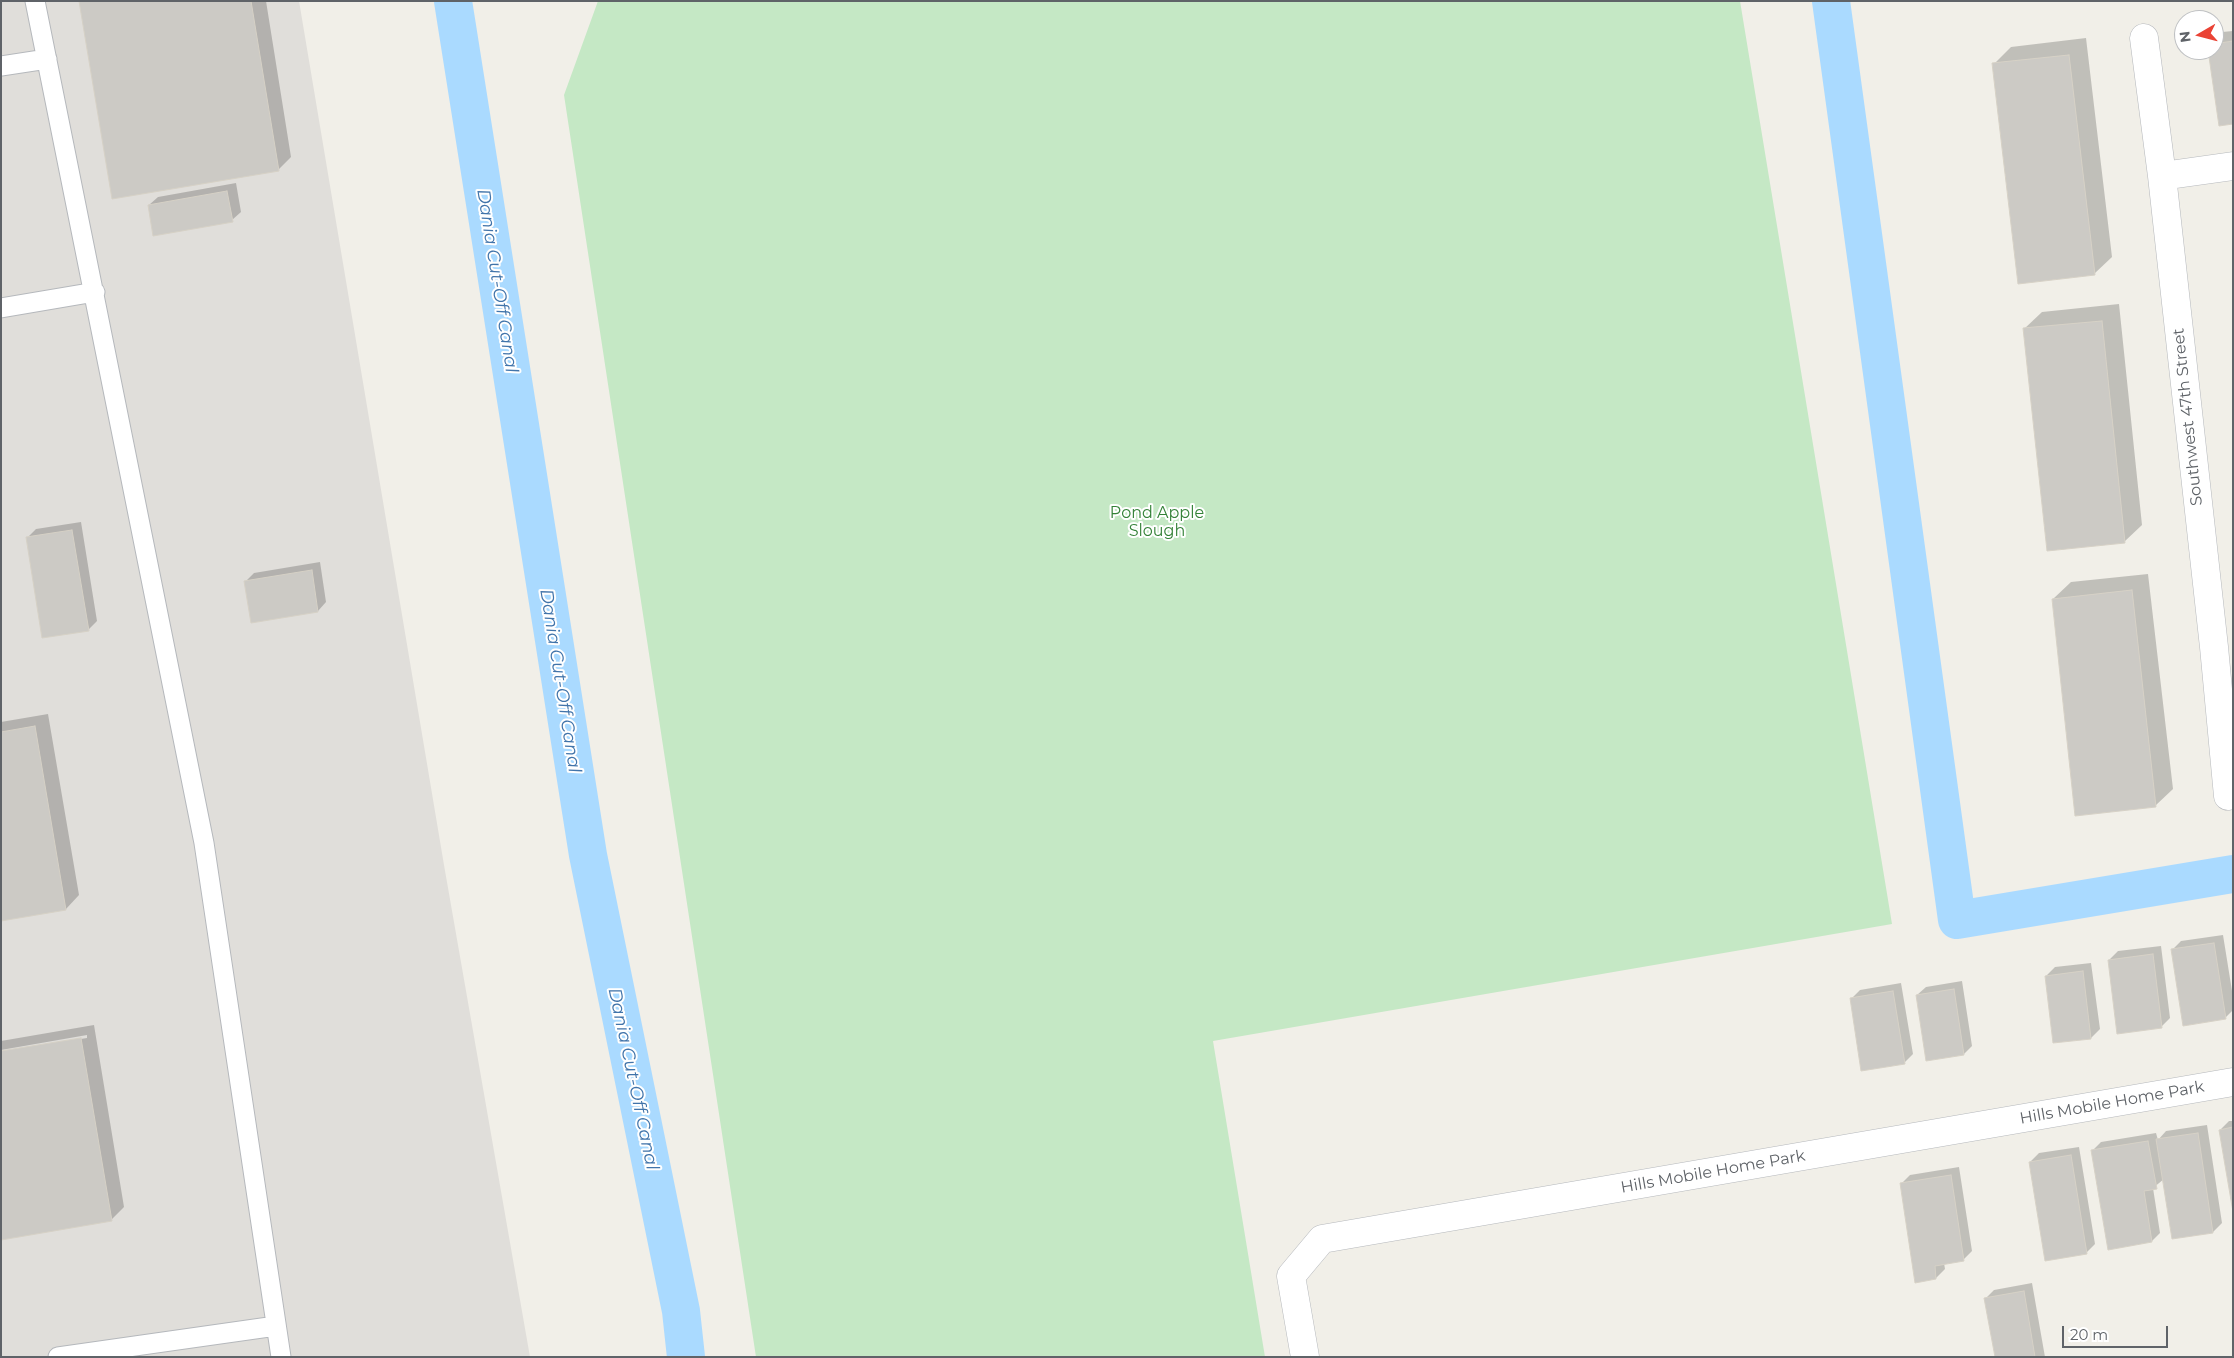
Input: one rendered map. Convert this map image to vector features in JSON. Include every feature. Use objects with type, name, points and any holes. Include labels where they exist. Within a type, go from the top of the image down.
[{"type":"street","name":"Southwest 47th Street","points":[[2144,38],[2223,646],[2228,796]]},
{"type":"street","points":[[2162,176],[2233,166]]},
{"type":"street","name":"Hills Mobile Home Park","points":[[1305,1357],[1291,1276],[1322,1240],[2233,1082]]},
{"type":"lane","points":[[35,1],[95,292],[204,843],[281,1357]]},
{"type":"lane","points":[[1,66],[47,59]]},
{"type":"lane","points":[[1,308],[95,292]]},
{"type":"lane","points":[[58,1357],[276,1326]]},
{"type":"shaded area","points":[[1,1],[299,1],[444,865],[530,1357],[1,1357]]},
{"type":"green space","name":"Pond Apple Slough","points":[[598,1],[1740,1],[1892,924],[1213,1041],[1265,1357],[756,1357],[564,95]]},
{"type":"building","points":[[79,1],[251,1],[279,171],[112,199]]},
{"type":"building","points":[[2233,41],[2233,124],[2219,126],[2209,60],[2224,60],[2224,42]]},
{"type":"building","points":[[2069,55],[2095,275],[2018,284],[1992,63]]},
{"type":"building","points":[[227,191],[233,222],[153,236],[148,205]]},
{"type":"building","points":[[2102,321],[2125,543],[2047,551],[2023,328]]},
{"type":"building","points":[[72,530],[89,631],[42,638],[26,537]]},
{"type":"building","points":[[312,570],[318,612],[251,623],[244,581]]},
{"type":"building","points":[[2132,590],[2156,807],[2075,816],[2052,599]]},
{"type":"building","points":[[35,726],[66,910],[1,921],[1,732]]},
{"type":"building","points":[[2214,943],[2226,1019],[2183,1026],[2171,949]]},
{"type":"building","points":[[2153,954],[2162,1028],[2117,1034],[2108,960]]},
{"type":"building","points":[[2083,971],[2091,1039],[2053,1043],[2045,976]]},
{"type":"building","points":[[1954,989],[1964,1055],[1926,1061],[1916,995]]},
{"type":"building","points":[[1893,991],[1905,1064],[1861,1071],[1850,998]]},
{"type":"building","points":[[81,1038],[112,1221],[1,1240],[1,1051]]},
{"type":"building","points":[[2233,1127],[2233,1212],[2219,1130]]},
{"type":"building","points":[[2198,1133],[2213,1233],[2172,1239],[2156,1139]]},
{"type":"building","points":[[2148,1141],[2157,1189],[2144,1191],[2152,1242],[2108,1250],[2091,1150]]},
{"type":"building","points":[[2071,1155],[2087,1254],[2045,1261],[2029,1162]]},
{"type":"building","points":[[1951,1175],[1964,1261],[1935,1266],[1936,1279],[1915,1283],[1900,1183]]},
{"type":"building","points":[[2024,1291],[2035,1357],[1995,1357],[1984,1298]]},
{"type":"waterway","name":"Dania Cut-Off Canal","points":[[453,1],[588,855],[681,1311],[686,1357]]},
{"type":"waterway","points":[[1831,1],[1957,920],[2233,874]]}]
